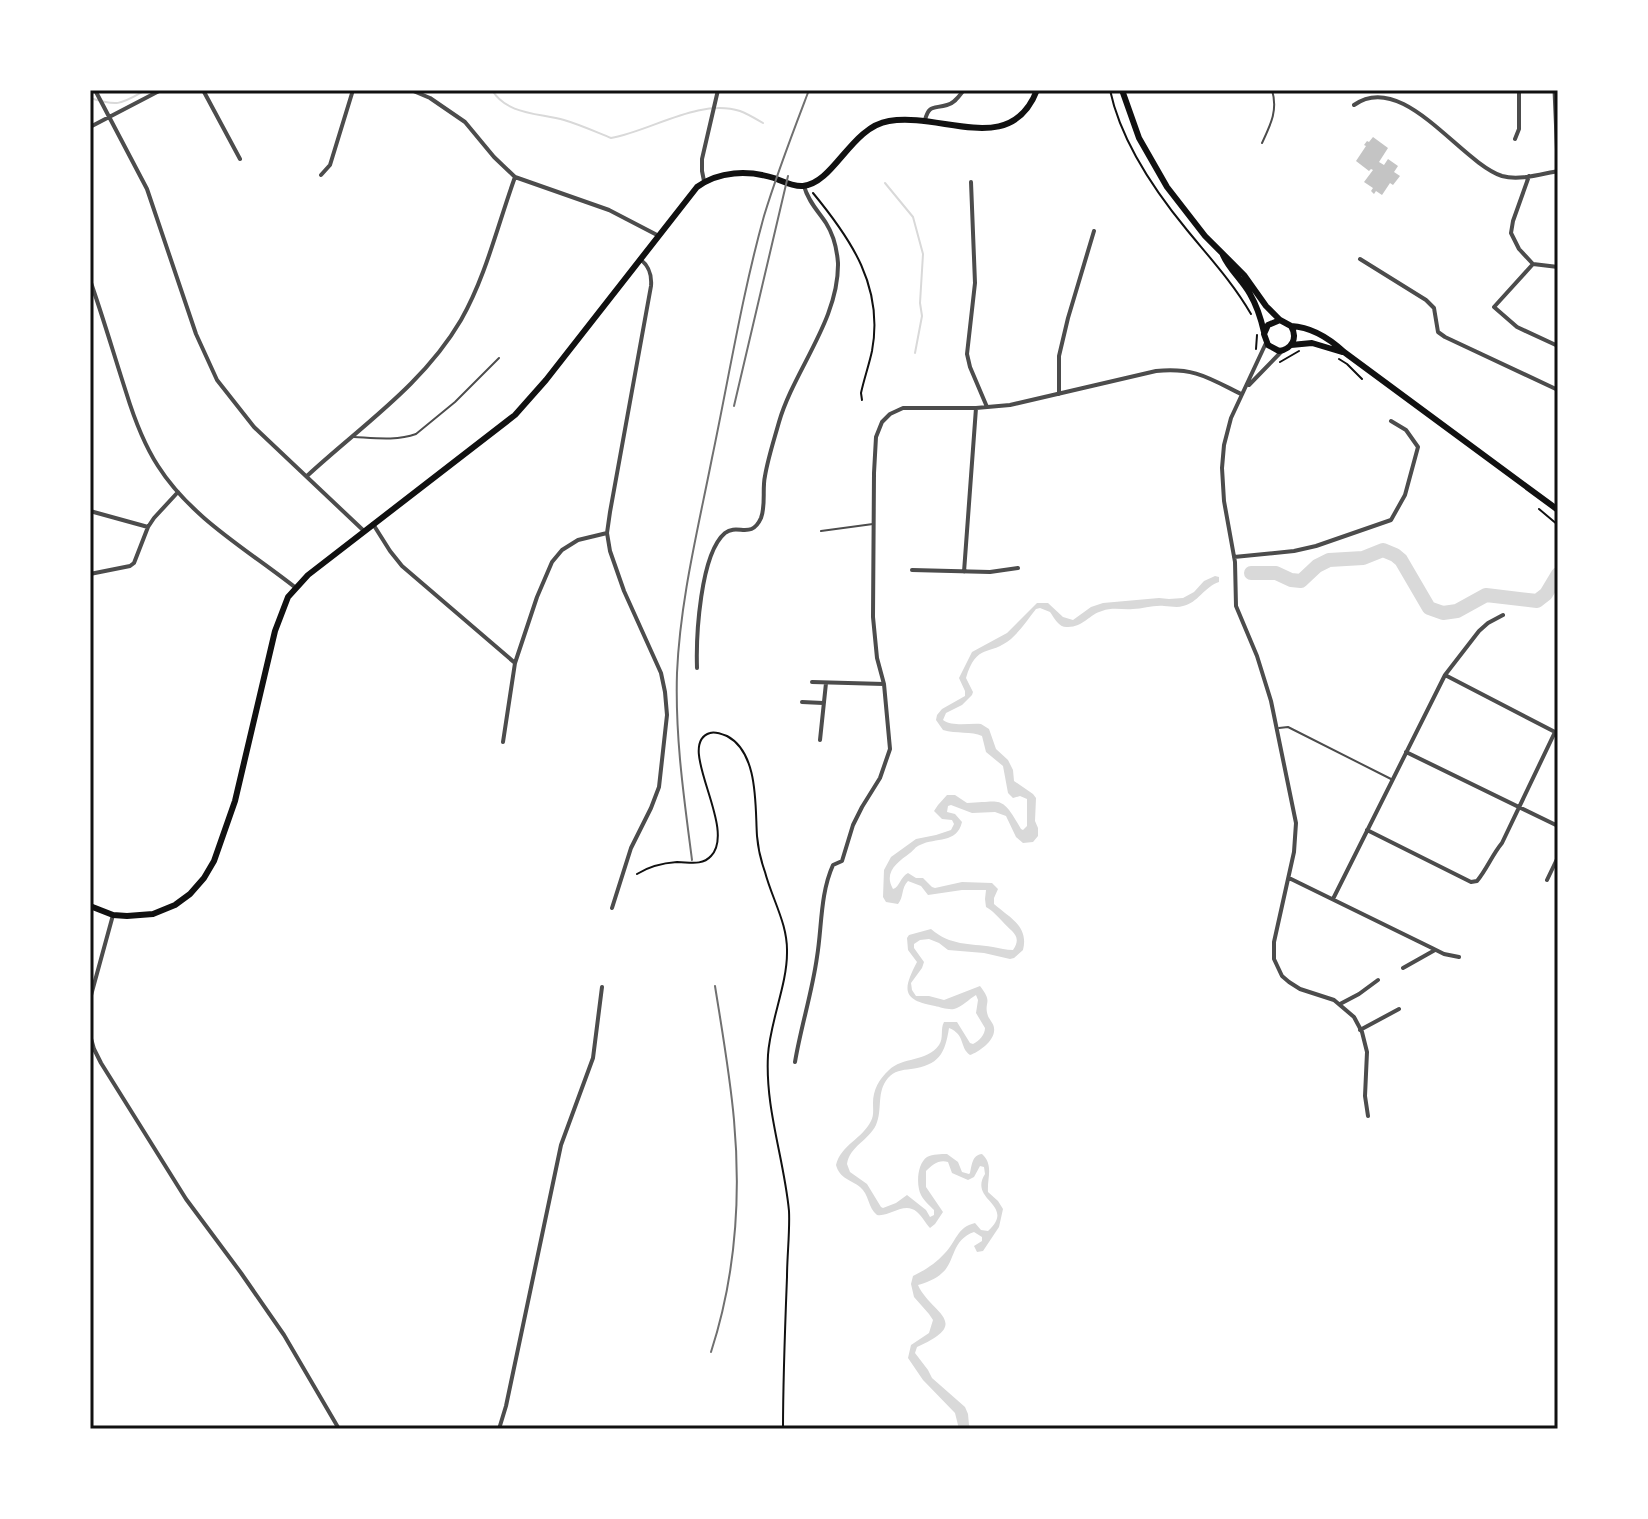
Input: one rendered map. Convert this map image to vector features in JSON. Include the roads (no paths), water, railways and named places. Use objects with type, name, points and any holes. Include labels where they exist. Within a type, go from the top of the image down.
[{"type":"main road","points":[[90,906],[113,915],[153,914],[175,905],[204,878],[214,861],[235,801],[275,631],[288,597],[308,575],[515,415],[704,182],[720,176],[754,174],[804,186],[816,182],[866,131],[884,121],[905,118],[987,128],[1007,125],[1025,113],[1037,90]]},
{"type":"main road","points":[[1122,90],[1133,124],[1156,169],[1250,295],[1266,343],[1274,350],[1312,343],[1344,352]]},
{"type":"main road","points":[[1223,255],[1230,259],[1280,320],[1326,337],[1558,510]]},
{"type":"main road","points":[[1264,334],[1271,322],[1280,320]]},
{"type":"main road","points":[[1291,326],[1294,336],[1291,345]]},
{"type":"street","points":[[95,90],[147,189],[196,334],[217,380],[254,427],[364,531]]},
{"type":"street","points":[[90,127],[161,90]]},
{"type":"street","points":[[203,90],[240,159]]},
{"type":"street","points":[[321,175],[330,165],[353,90]]},
{"type":"street","points":[[411,90],[430,98],[465,122],[515,177],[609,210],[659,236]]},
{"type":"street","points":[[925,120],[927,111],[946,106],[964,90]]},
{"type":"street","points":[[1515,139],[1519,129],[1519,90]]},
{"type":"street","points":[[1555,90],[1558,161]]},
{"type":"street","points":[[704,182],[702,159],[718,92]]},
{"type":"street","points":[[1354,105],[1368,98],[1379,97],[1401,104],[1427,119],[1498,174],[1509,177],[1558,171]]},
{"type":"street","points":[[1529,176],[1511,233],[1519,249],[1533,264],[1558,267]]},
{"type":"street","points":[[307,476],[411,386],[460,321],[477,286],[515,177]]},
{"type":"street","points":[[971,182],[975,283],[967,354],[987,407]]},
{"type":"street","points":[[697,668],[700,602],[714,550],[726,532],[734,529],[748,531],[760,520],[765,476],[783,408],[825,320],[833,294],[838,268],[834,241],[804,186]]},
{"type":"street","points":[[1059,394],[1059,356],[1094,231]]},
{"type":"street","points":[[612,908],[631,848],[659,787],[667,715],[661,673],[624,591],[607,533],[651,286],[651,274],[640,259]]},
{"type":"street","points":[[1360,259],[1426,300],[1434,308],[1438,332],[1445,337],[1558,390]]},
{"type":"street","points":[[1533,264],[1494,307],[1517,327],[1558,346]]},
{"type":"street","points":[[90,280],[140,432],[158,467],[178,492],[218,530],[296,588]]},
{"type":"street","points":[[1266,343],[1231,418],[1222,468],[1234,560],[1236,606],[1261,668],[1278,728],[1296,823],[1294,852],[1274,942],[1274,959],[1282,976],[1295,986],[1328,997],[1354,1017],[1367,1052],[1365,1096],[1368,1116]]},
{"type":"street","points":[[1247,386],[1283,350]]},
{"type":"street","points":[[795,1062],[811,995],[828,875],[833,865],[842,861],[853,825],[880,778],[890,749],[884,684],[874,635],[874,473],[876,437],[880,426],[887,417],[907,407],[1010,405],[1176,369],[1195,373],[1241,394]]},
{"type":"street","points":[[964,572],[976,408]]},
{"type":"street","points":[[1234,560],[1316,546],[1391,520],[1405,495],[1418,447],[1406,430],[1391,421]]},
{"type":"street","points":[[90,574],[134,563],[148,527],[178,492]]},
{"type":"street","points":[[91,513],[148,527]]},
{"type":"street","points":[[373,524],[402,566],[515,663]]},
{"type":"street","points":[[503,742],[515,663],[552,562],[562,550],[578,540],[607,533]]},
{"type":"street","points":[[912,570],[990,572],[1018,568]]},
{"type":"street","points":[[1333,899],[1445,675],[1479,631],[1503,615]]},
{"type":"street","points":[[1367,830],[1471,882],[1477,881],[1502,843],[1555,732],[1445,675]]},
{"type":"street","points":[[812,682],[884,684]]},
{"type":"street","points":[[820,740],[826,683]]},
{"type":"street","points":[[802,702],[823,703]]},
{"type":"street","points":[[1406,752],[1558,826]]},
{"type":"street","points":[[1547,880],[1558,857]]},
{"type":"street","points":[[1289,878],[1435,950],[1459,957]]},
{"type":"street","points":[[90,999],[113,915]]},
{"type":"street","points":[[1403,968],[1435,950]]},
{"type":"street","points":[[1340,1004],[1378,980]]},
{"type":"street","points":[[499,1429],[561,1145],[593,1058],[602,987]]},
{"type":"street","points":[[1360,1030],[1399,1009]]},
{"type":"street","points":[[90,1037],[106,1072],[168,1172],[284,1335],[339,1429]]},
{"type":"lane","points":[[1262,143],[1276,107],[1272,90]]},
{"type":"lane","points":[[353,437],[389,439],[416,434],[455,402],[499,358]]},
{"type":"lane","points":[[821,531],[874,524]]},
{"type":"lane","points":[[1278,728],[1288,727],[1391,779]]},
{"type":"waterway","points":[[90,98],[120,103],[146,90]]},
{"type":"waterway","points":[[492,90],[515,109],[564,120],[611,138],[708,109],[740,111],[763,123]]},
{"type":"waterway","points":[[885,183],[913,217],[923,254],[922,316],[915,353]]},
{"type":"waterway","points":[[1251,573],[1276,573],[1301,581],[1329,560],[1363,558],[1383,550],[1401,560],[1429,608],[1443,613],[1457,611],[1486,595],[1537,601],[1546,594],[1558,574]]},
{"type":"railway","points":[[692,860],[677,720],[677,673],[686,592],[756,246],[774,184],[809,90]]},
{"type":"railway","points":[[734,406],[788,176]]},
{"type":"railway","points":[[711,1352],[731,1266],[737,1178],[732,1103],[715,986]]}]
